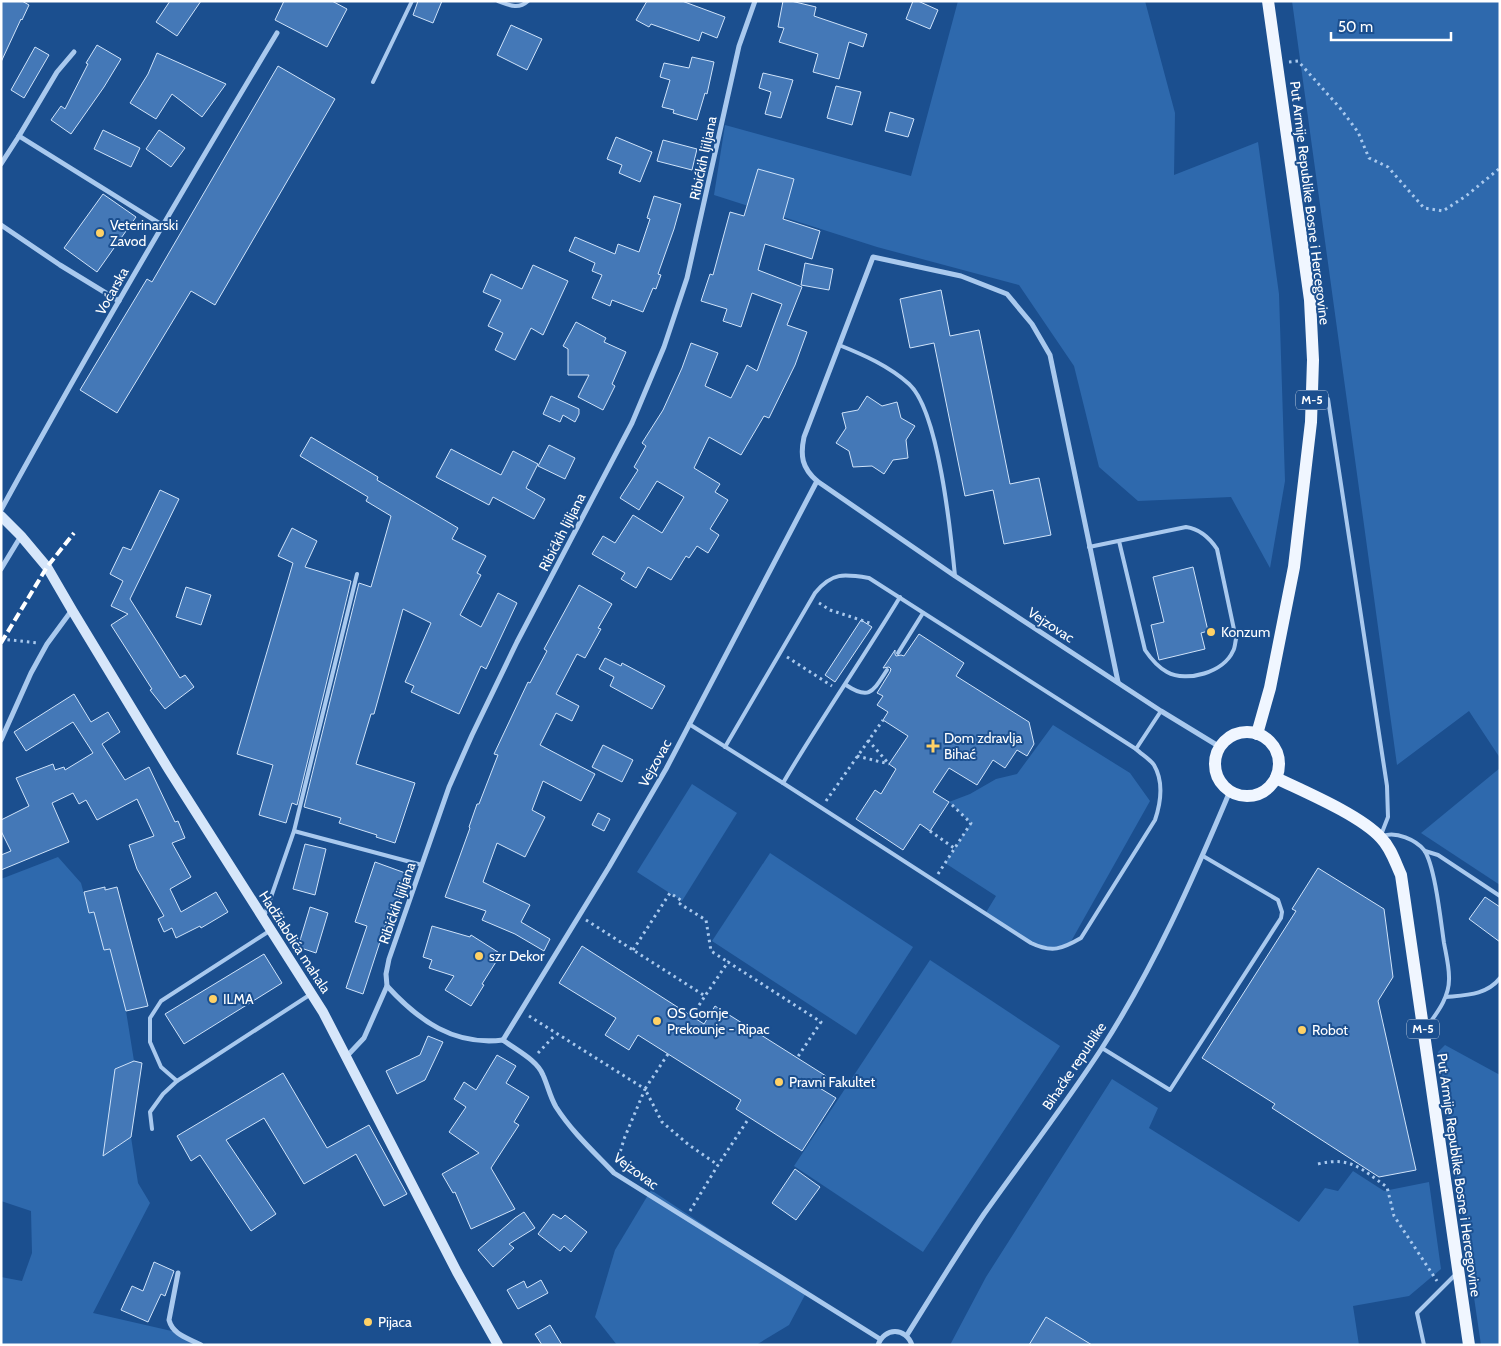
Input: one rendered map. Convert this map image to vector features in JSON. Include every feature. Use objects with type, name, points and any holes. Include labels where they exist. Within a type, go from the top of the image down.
[{"type":"main road","name":"Put Armije Republike Bosne i Hercegovine","points":[[1258,734],[1272,679],[1294,567],[1311,422],[1313,360],[1310,300],[1268,1]]},
{"type":"main road","points":[[1236,733],[1258,734],[1267,739],[1274,747],[1279,767],[1276,778],[1266,790],[1251,796],[1240,795],[1222,785],[1217,776],[1216,756],[1227,738],[1236,733]]},
{"type":"main road","name":"Put Armije Republike Bosne i Hercegovine","points":[[1276,778],[1350,816],[1380,837],[1391,851],[1401,875],[1469,1345]]},
{"type":"street","name":"Ribićkih ljiljana","points":[[347,1056],[364,1038],[387,986],[386,974],[389,959],[448,787],[517,642],[632,423],[664,347],[687,278],[739,46],[755,1]]},
{"type":"street","name":"Voćarska","points":[[1,510],[162,224],[277,33]]},
{"type":"street","points":[[1,164],[57,72],[74,52]]},
{"type":"street","points":[[19,136],[162,224]]},
{"type":"street","points":[[1,225],[119,302]]},
{"type":"street","points":[[817,481],[808,473],[803,461],[802,448],[804,437],[873,257],[962,276],[1007,294],[1032,324],[1050,354],[1118,682]]},
{"type":"street","name":"Vejzovac","points":[[879,1342],[614,1173],[585,1144],[556,1107],[542,1073],[530,1060],[503,1040],[666,769],[817,481],[955,576],[1161,711],[1220,747]]},
{"type":"street","name":"Hadžiabdića mahala","points":[[1,516],[47,567],[169,770],[324,1012],[457,1272],[498,1345]]},
{"type":"street","points":[[1,569],[21,536]]},
{"type":"street","points":[[1,740],[31,673],[47,644],[72,610]]},
{"type":"street","name":"Bihaćke republike","points":[[907,1335],[982,1217],[1102,1048],[1169,930],[1230,791]]},
{"type":"street","points":[[387,986],[402,1003],[442,1031],[461,1039],[485,1042],[503,1040]]},
{"type":"street","points":[[178,1273],[169,1320],[171,1327],[176,1332],[201,1345]]},
{"type":"street","points":[[879,1342],[888,1332],[893,1331],[902,1332],[907,1335],[912,1345]]},
{"type":"lane","points":[[373,82],[412,1]]},
{"type":"lane","points":[[498,1],[514,7],[528,1]]},
{"type":"lane","points":[[839,345],[871,359],[894,374],[910,385],[920,399],[932,432],[948,508],[955,576]]},
{"type":"lane","points":[[1328,399],[1387,786],[1388,817],[1380,837]]},
{"type":"lane","points":[[1090,547],[1186,527],[1195,528],[1211,540],[1217,549],[1221,564],[1236,640],[1233,651],[1218,667],[1203,674],[1188,676],[1168,672],[1153,661],[1144,650],[1119,541]]},
{"type":"lane","points":[[264,919],[294,831],[357,574]]},
{"type":"lane","points":[[689,724],[934,881],[1042,948],[1056,950],[1081,938],[1155,820],[1160,804],[1161,790],[1153,764],[1136,749],[869,578],[836,576],[824,582],[812,599],[725,747]]},
{"type":"lane","points":[[783,783],[900,598]]},
{"type":"lane","points":[[898,652],[924,613]]},
{"type":"lane","points":[[846,685],[860,693],[867,693],[874,689],[887,670]]},
{"type":"lane","points":[[1136,749],[1161,711]]},
{"type":"lane","points":[[294,831],[422,866]]},
{"type":"lane","points":[[1380,837],[1388,834],[1399,835],[1416,843],[1425,851],[1438,855],[1500,896]]},
{"type":"lane","points":[[1423,1032],[1446,997],[1449,978],[1432,869],[1425,851]]},
{"type":"lane","points":[[1102,1048],[1170,1090],[1281,918],[1282,912],[1278,900],[1203,856]]},
{"type":"lane","points":[[177,1081],[161,1067],[150,1042],[150,1018],[161,1001],[271,930]]},
{"type":"lane","points":[[1446,997],[1472,995],[1485,990],[1500,978]]},
{"type":"lane","points":[[152,1129],[150,1112],[163,1094],[177,1081],[312,994]]},
{"type":"lane","points":[[1424,1345],[1418,1314],[1458,1272]]},
{"type":"path","points":[[1278,64],[1298,61],[1340,108],[1358,132],[1369,158],[1388,167],[1424,208],[1443,211],[1466,196],[1500,168]]},
{"type":"path","points":[[812,599],[830,610],[882,627]]},
{"type":"path","points":[[1,639],[47,644]]},
{"type":"path","points":[[780,653],[841,692]]},
{"type":"path","points":[[821,808],[883,720]]},
{"type":"path","points":[[857,756],[889,764],[868,740]]},
{"type":"path","points":[[934,881],[971,823],[949,802]]},
{"type":"path","points":[[930,831],[954,848]]},
{"type":"path","points":[[633,950],[670,893],[682,901],[680,904],[706,920],[711,951],[821,1022],[797,1058]]},
{"type":"path","points":[[579,916],[705,996]]},
{"type":"path","points":[[692,1016],[728,962]]},
{"type":"path","points":[[521,1010],[645,1089],[662,1122],[689,1145],[718,1165]]},
{"type":"path","points":[[530,1060],[556,1034]]},
{"type":"path","points":[[614,1173],[624,1139],[645,1089],[668,1054]]},
{"type":"path","points":[[686,1218],[749,1118]]},
{"type":"path","points":[[1318,1164],[1330,1161],[1351,1163],[1387,1187],[1394,1216],[1441,1288]]},
{"type":"shaded area","points":[[958,1],[1145,1],[1175,113],[1174,175],[1258,142],[1279,294],[1285,481],[1270,568],[1231,497],[1138,501],[1099,467],[1074,366],[1019,285],[877,247],[714,195],[725,125],[911,176]]},
{"type":"shaded area","points":[[1292,1],[1500,1],[1500,758],[1469,711],[1397,765]]},
{"type":"shaded area","points":[[1053,725],[1130,773],[1150,801],[1069,945],[1042,949],[985,914],[996,896],[945,863],[971,823],[949,802],[970,794],[996,779],[1017,774]]},
{"type":"shaded area","points":[[1500,768],[1500,885],[1421,833]]},
{"type":"shaded area","points":[[692,784],[737,813],[682,901],[637,872]]},
{"type":"shaded area","points":[[770,853],[913,947],[856,1035],[712,941]]},
{"type":"shaded area","points":[[58,857],[81,883],[89,913],[94,912],[104,950],[110,949],[126,1011],[134,1061],[115,1069],[104,1155],[131,1137],[138,1183],[150,1203],[93,1313],[176,1332],[201,1345],[1,1345],[1,1277],[22,1281],[32,1253],[31,1211],[1,1201],[1,879]]},
{"type":"shaded area","points":[[930,960],[1060,1046],[923,1252],[794,1166]]},
{"type":"shaded area","points":[[1445,1045],[1500,1075],[1500,1345],[1481,1345],[1438,1052]]},
{"type":"shaded area","points":[[1112,1079],[1158,1108],[1149,1128],[1299,1222],[1325,1188],[1338,1191],[1353,1171],[1384,1191],[1429,1182],[1441,1269],[1409,1296],[1353,1306],[1359,1345],[950,1345],[986,1277]]},
{"type":"shaded area","points":[[651,1190],[806,1293],[789,1325],[756,1345],[617,1345],[595,1317],[615,1250]]},
{"type":"building","points":[[1,1],[22,1],[29,5],[1,62]]},
{"type":"building","points":[[170,1],[201,1],[177,36],[156,22]]},
{"type":"building","points":[[284,1],[332,1],[347,9],[327,47],[275,20]]},
{"type":"building","points":[[418,1],[442,1],[433,23],[413,15]]},
{"type":"building","points":[[647,1],[682,1],[725,17],[717,38],[702,32],[699,41],[651,24],[649,27],[636,20]]},
{"type":"building","points":[[783,1],[816,7],[814,16],[867,34],[863,47],[849,42],[839,79],[813,72],[818,54],[779,42],[784,28],[778,27]]},
{"type":"building","points":[[913,1],[918,1],[938,10],[930,29],[906,19]]},
{"type":"building","points":[[511,25],[542,39],[527,70],[497,55]]},
{"type":"building","points":[[97,45],[121,59],[71,134],[51,120],[61,106],[65,109],[88,64],[86,63]]},
{"type":"building","points":[[35,47],[49,55],[24,98],[11,90]]},
{"type":"building","points":[[157,53],[226,84],[202,117],[172,94],[156,119],[130,103],[148,74]]},
{"type":"building","points":[[692,57],[714,62],[707,94],[705,93],[697,120],[673,113],[674,110],[662,107],[670,80],[660,77],[664,63],[689,68]]},
{"type":"building","points":[[278,66],[335,99],[215,305],[191,291],[117,413],[80,390],[147,279],[152,282]]},
{"type":"building","points":[[763,73],[793,80],[781,118],[765,114],[771,92],[759,88]]},
{"type":"building","points":[[836,86],[861,92],[852,125],[827,118]]},
{"type":"building","points":[[890,112],[914,119],[908,137],[885,131]]},
{"type":"building","points":[[103,130],[140,148],[131,167],[94,149]]},
{"type":"building","points":[[159,130],[185,148],[171,167],[146,149]]},
{"type":"building","points":[[616,137],[652,152],[640,182],[619,173],[622,165],[607,159]]},
{"type":"building","points":[[663,140],[697,149],[692,170],[657,161]]},
{"type":"building","points":[[758,169],[794,179],[783,219],[820,231],[812,259],[765,244],[758,270],[802,287],[787,325],[807,332],[795,365],[769,418],[764,416],[741,455],[709,437],[694,468],[720,484],[715,492],[728,500],[710,529],[719,535],[708,553],[697,546],[689,558],[686,556],[671,580],[648,567],[636,588],[621,579],[625,573],[592,554],[603,536],[615,543],[633,515],[662,533],[684,497],[657,481],[639,510],[620,498],[638,470],[634,467],[646,446],[642,443],[663,410],[691,343],[718,353],[705,386],[731,398],[747,365],[757,371],[782,304],[752,293],[741,327],[723,321],[727,309],[701,301],[710,274],[713,275],[730,212],[744,216]]},
{"type":"building","name":"Veterinarski Zavod","points":[[103,194],[136,217],[97,272],[64,248]]},
{"type":"building","points":[[654,196],[681,204],[658,274],[661,275],[656,289],[653,288],[643,312],[612,300],[610,306],[592,298],[602,275],[592,271],[595,263],[569,251],[575,237],[615,254],[618,244],[639,252],[650,219],[647,218]]},
{"type":"building","points":[[805,263],[833,269],[829,290],[801,285]]},
{"type":"building","points":[[533,265],[568,281],[543,335],[531,328],[515,360],[495,350],[503,333],[488,326],[501,300],[483,292],[491,274],[522,289]]},
{"type":"building","points":[[941,290],[950,336],[979,330],[1010,484],[1039,478],[1051,535],[1004,544],[993,490],[965,496],[934,343],[910,348],[900,299]]},
{"type":"building","points":[[576,322],[606,338],[604,342],[626,352],[612,384],[615,386],[603,410],[578,397],[589,375],[568,375],[568,349],[563,346]]},
{"type":"building","points":[[551,396],[579,409],[575,422],[563,415],[560,422],[543,414]]},
{"type":"building","points":[[867,396],[882,406],[897,402],[901,418],[915,426],[906,440],[908,458],[893,460],[884,474],[872,466],[853,467],[849,451],[836,443],[846,428],[842,413],[858,410]]},
{"type":"building","points":[[311,437],[378,477],[377,480],[458,528],[452,539],[486,556],[477,573],[481,575],[460,615],[481,627],[498,593],[517,603],[486,669],[481,666],[459,714],[411,692],[414,686],[405,682],[431,623],[403,609],[374,714],[371,714],[356,764],[415,783],[395,843],[339,823],[341,818],[304,807],[359,583],[371,587],[391,516],[366,501],[368,497],[300,456]]},
{"type":"building","points":[[549,445],[575,458],[565,479],[538,466]]},
{"type":"building","points":[[451,449],[501,475],[513,451],[538,464],[526,488],[545,499],[534,519],[493,497],[489,505],[436,477]]},
{"type":"building","points":[[160,490],[179,499],[130,599],[180,678],[185,675],[194,687],[165,709],[150,690],[152,689],[111,625],[128,614],[111,606],[123,581],[110,574],[123,547],[131,550]]},
{"type":"building","points":[[292,528],[317,541],[305,567],[351,581],[297,805],[292,803],[286,823],[259,815],[273,765],[237,754],[293,563],[278,556]]},
{"type":"building","points":[[1193,567],[1208,631],[1201,633],[1205,649],[1159,660],[1151,625],[1164,622],[1153,577]]},
{"type":"building","points":[[579,585],[612,604],[598,628],[601,629],[585,658],[577,654],[556,694],[579,706],[572,721],[556,713],[540,745],[595,774],[581,801],[543,781],[532,810],[545,817],[525,857],[497,843],[483,882],[530,905],[521,922],[550,939],[544,951],[515,934],[482,920],[486,911],[445,897],[477,804],[479,804],[498,755],[494,754],[528,682],[530,683],[547,651],[544,649]]},
{"type":"building","points":[[186,587],[211,595],[201,625],[176,617]]},
{"type":"building","points":[[861,620],[872,627],[835,682],[825,675]]},
{"type":"building","points":[[919,634],[964,663],[956,676],[1029,722],[1034,744],[1027,756],[1017,750],[1005,768],[993,760],[977,785],[949,768],[933,792],[949,802],[930,831],[920,824],[903,850],[856,819],[875,790],[881,794],[896,769],[889,764],[908,736],[883,720],[888,712],[877,705],[883,696],[877,693],[891,669],[889,667],[883,668],[895,650],[896,656],[904,656]]},
{"type":"building","points":[[605,658],[621,666],[622,663],[665,686],[652,709],[610,686],[614,677],[599,669]]},
{"type":"building","points":[[74,694],[91,722],[108,712],[120,732],[102,744],[125,780],[149,767],[175,822],[178,821],[185,838],[172,843],[191,877],[170,889],[181,912],[216,892],[228,912],[201,928],[200,926],[176,938],[172,928],[164,932],[158,919],[164,916],[137,869],[129,845],[154,836],[137,799],[97,820],[86,800],[79,804],[73,793],[52,803],[69,842],[1,870],[1,855],[11,851],[1,831],[1,820],[29,806],[16,778],[53,764],[55,770],[64,767],[65,770],[93,753],[73,722],[26,751],[14,732]]},
{"type":"building","points":[[603,745],[633,760],[622,782],[592,767]]},
{"type":"building","points":[[598,813],[610,819],[604,831],[592,825]]},
{"type":"building","points":[[305,844],[326,849],[315,895],[293,889]]},
{"type":"building","points":[[375,862],[408,874],[395,912],[390,911],[363,994],[346,988],[367,926],[355,922]]},
{"type":"building","name":"Robot","points":[[1318,868],[1384,909],[1393,977],[1378,1001],[1416,1170],[1379,1177],[1272,1108],[1275,1104],[1202,1058],[1296,911],[1292,909]]},
{"type":"building","points":[[105,887],[105,890],[117,887],[148,1006],[126,1011],[110,949],[104,950],[94,912],[89,913],[84,892]]},
{"type":"building","points":[[1485,897],[1500,907],[1500,942],[1469,919]]},
{"type":"building","points":[[310,907],[328,913],[316,953],[298,947]]},
{"type":"building","points":[[432,926],[470,937],[471,935],[501,954],[471,1006],[445,990],[454,976],[429,968],[432,960],[423,957]]},
{"type":"building","points":[[582,946],[704,1024],[715,1006],[826,1076],[818,1087],[836,1098],[802,1151],[736,1109],[741,1100],[638,1035],[629,1050],[605,1035],[616,1018],[559,983]]},
{"type":"building","points":[[264,954],[282,983],[184,1044],[165,1014]]},
{"type":"building","points":[[428,1036],[443,1042],[425,1080],[397,1094],[386,1071],[420,1055]]},
{"type":"building","points":[[497,1055],[516,1066],[506,1083],[529,1097],[514,1122],[519,1125],[491,1168],[515,1209],[471,1229],[455,1192],[453,1193],[442,1174],[479,1153],[449,1132],[466,1107],[454,1099],[464,1082],[476,1090]]},
{"type":"building","points":[[134,1061],[142,1063],[131,1137],[103,1156],[115,1069]]},
{"type":"building","points":[[283,1073],[327,1148],[369,1125],[407,1194],[384,1206],[356,1154],[304,1184],[264,1118],[226,1140],[276,1214],[251,1231],[200,1155],[191,1161],[177,1136]]},
{"type":"building","points":[[795,1169],[820,1187],[796,1220],[772,1203]]},
{"type":"building","points":[[524,1212],[535,1228],[509,1244],[514,1248],[493,1267],[478,1250]]},
{"type":"building","points":[[553,1214],[561,1219],[565,1215],[587,1232],[571,1252],[564,1246],[560,1251],[538,1234]]},
{"type":"building","points":[[154,1262],[174,1271],[165,1296],[161,1294],[148,1322],[121,1310],[132,1286],[143,1291]]},
{"type":"building","points":[[541,1280],[548,1293],[518,1309],[507,1290],[524,1281],[527,1288]]},
{"type":"building","points":[[1046,1317],[1092,1345],[1029,1345]]},
{"type":"building","points":[[550,1325],[562,1345],[542,1345],[535,1334]]},
{"type":"railway","points":[[1,643],[47,567],[74,533]]},
{"type":"place","name":"Veterinarski Zavod","points":[[100,233]]},
{"type":"place","name":"Konzum","points":[[1211,632]]},
{"type":"place","name":"Dom zdravlja Bihać","points":[[933,746]]},
{"type":"place","name":"szr Dekor","points":[[479,956]]},
{"type":"place","name":"ILMA","points":[[213,999]]},
{"type":"place","name":"OS Gornje Prekounje - Ripac","points":[[657,1021]]},
{"type":"place","name":"Robot","points":[[1302,1030]]},
{"type":"place","name":"Pravni Fakultet","points":[[779,1082]]},
{"type":"place","name":"Pijaca","points":[[368,1322]]}]
